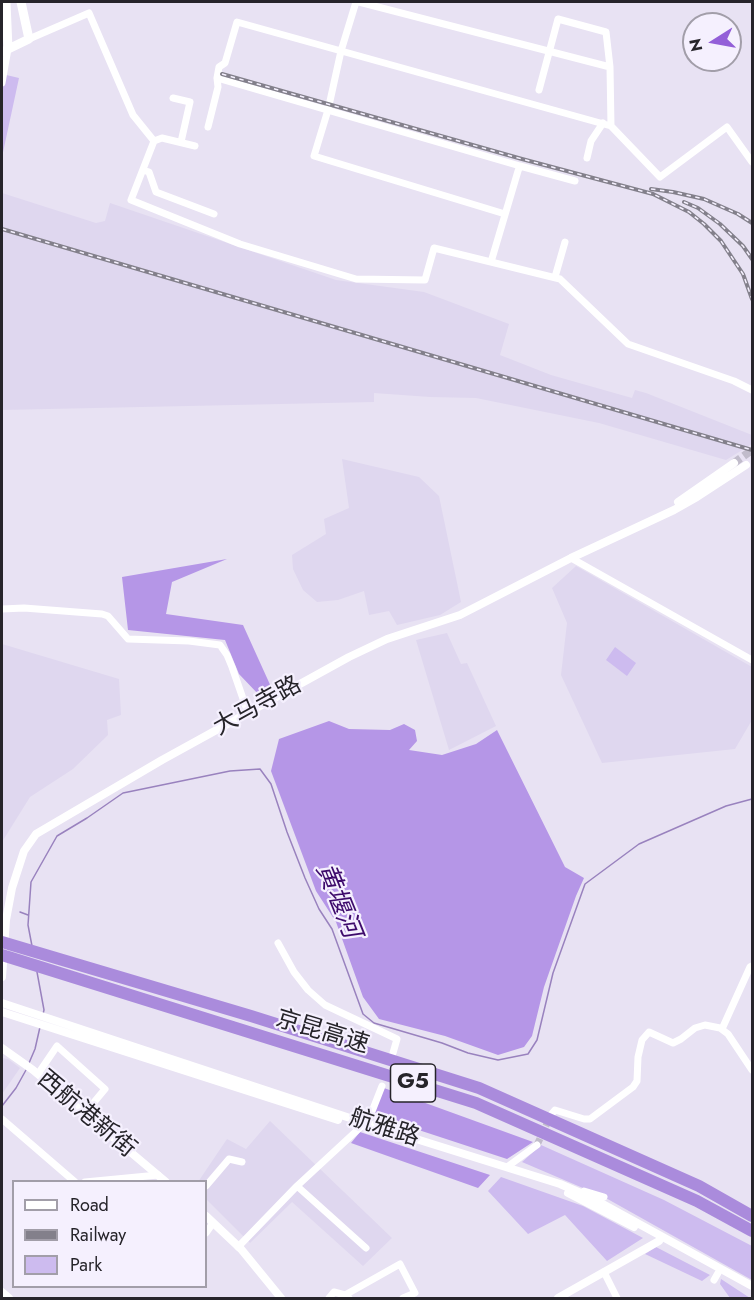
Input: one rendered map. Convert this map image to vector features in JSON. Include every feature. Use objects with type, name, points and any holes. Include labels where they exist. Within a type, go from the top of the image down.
[{"type":"highway","name":"京昆高速","points":[[2,942],[251,1016],[479,1088],[699,1186],[753,1216]]},
{"type":"highway","name":"京昆高速","points":[[2,955],[476,1103],[697,1201],[753,1231]]},
{"type":"main road","points":[[6,2],[4,50],[29,39],[21,2]]},
{"type":"street","points":[[505,214],[314,156],[328,110],[341,51],[358,2],[610,67]]},
{"type":"street","points":[[29,39],[88,13],[133,115],[154,141]]},
{"type":"street","points":[[539,90],[558,19],[606,32],[612,126]]},
{"type":"street","points":[[208,127],[218,87],[219,67],[225,63],[237,22],[612,126],[660,177],[727,127],[753,162]]},
{"type":"street","points":[[2,83],[4,50]]},
{"type":"street","points":[[217,78],[575,181]]},
{"type":"street","points":[[173,98],[190,102],[181,142]]},
{"type":"street","points":[[587,158],[591,141],[603,123]]},
{"type":"street","points":[[195,146],[162,138],[154,141],[131,200],[240,244],[356,279],[425,280],[434,248],[555,277],[560,279],[628,344],[734,381],[753,390]]},
{"type":"street","points":[[491,262],[520,166]]},
{"type":"street","points":[[143,170],[149,172],[156,192],[214,214]]},
{"type":"street","points":[[555,277],[564,242]]},
{"type":"street","points":[[653,520],[734,463]]},
{"type":"street","points":[[653,520],[697,497],[746,465]]},
{"type":"street","name":"大马寺路","points":[[2,977],[6,920],[12,888],[24,851],[36,834],[162,760],[349,657],[387,639],[460,615],[571,558],[653,520]]},
{"type":"street","points":[[571,558],[753,660]]},
{"type":"street","points":[[2,609],[24,608],[102,614],[108,616],[128,639],[189,641],[219,645],[227,655],[248,713]]},
{"type":"street","points":[[278,943],[294,972],[308,990],[325,1005],[397,1039],[393,1053]]},
{"type":"street","points":[[722,1029],[750,967],[753,966]]},
{"type":"street","name":"航雅路","points":[[2,1003],[36,1019]]},
{"type":"street","name":"航雅路","points":[[2,1012],[48,1022],[566,1192],[658,1240],[716,1277],[753,1292]]},
{"type":"street","points":[[550,1116],[555,1110],[590,1119],[633,1087],[638,1081],[638,1057],[642,1040],[649,1032],[672,1043],[695,1028],[705,1025],[722,1029],[753,1070]]},
{"type":"street","points":[[35,1072],[57,1046],[105,1089],[85,1113]]},
{"type":"street","name":"西航港新街","points":[[2,1051],[20,1060],[164,1180]]},
{"type":"street","points":[[238,1247],[297,1186],[362,1125],[371,1114],[382,1086]]},
{"type":"street","points":[[2,1119],[73,1180]]},
{"type":"street","name":"航雅路","points":[[362,1125],[560,1184],[590,1197],[753,1286]]},
{"type":"street","points":[[507,1167],[537,1144]]},
{"type":"street","points":[[207,1185],[229,1159],[242,1162]]},
{"type":"street","points":[[507,1167],[604,1197]]},
{"type":"street","points":[[106,1180],[158,1175]]},
{"type":"street","points":[[297,1186],[366,1248]]},
{"type":"street","points":[[207,1217],[238,1247],[281,1299]]},
{"type":"street","points":[[207,1232],[213,1223]]},
{"type":"street","points":[[559,1298],[604,1272],[617,1268],[658,1240]]},
{"type":"street","points":[[329,1299],[334,1292],[347,1297],[400,1264],[415,1293],[403,1299]]},
{"type":"street","points":[[604,1272],[617,1299]]},
{"type":"street","points":[[2,1292],[9,1299]]},
{"type":"shaded area","points":[[2,193],[96,223],[105,221],[110,203],[336,280],[424,292],[509,324],[500,355],[551,375],[632,398],[635,390],[646,393],[752,435],[752,444],[726,460],[599,423],[476,398],[374,393],[374,402],[2,410]]},
{"type":"shaded area","points":[[342,459],[419,477],[439,496],[461,602],[440,615],[397,625],[389,611],[369,615],[364,591],[338,600],[317,602],[303,590],[293,569],[292,555],[326,534],[324,519],[349,508]]},
{"type":"shaded area","points":[[227,559],[172,582],[166,614],[243,625],[272,689],[259,695],[239,674],[225,640],[128,630],[122,577]]},
{"type":"shaded area","points":[[576,566],[752,667],[752,720],[735,749],[602,763],[561,675],[567,623],[552,588]]},
{"type":"shaded area","points":[[447,633],[461,664],[467,663],[496,726],[449,750],[416,640]]},
{"type":"shaded area","points":[[2,644],[119,679],[121,715],[107,720],[108,735],[73,769],[30,797],[2,842]]},
{"type":"shaded area","points":[[329,721],[349,729],[390,730],[404,724],[415,730],[417,741],[409,750],[442,755],[476,744],[497,730],[565,867],[584,878],[544,987],[532,1036],[524,1047],[498,1055],[445,1036],[379,1019],[363,997],[336,922],[316,891],[271,771],[279,739]]},
{"type":"shaded area","points":[[2,1058],[8,1059],[20,1068],[2,1094]]},
{"type":"shaded area","points":[[384,1088],[533,1142],[507,1159],[373,1115]]},
{"type":"shaded area","points":[[270,1121],[392,1238],[363,1266],[292,1202],[250,1243],[207,1200],[207,1180],[199,1180],[227,1139],[246,1149]]},
{"type":"shaded area","points":[[360,1132],[490,1175],[478,1188],[351,1143]]},
{"type":"green space","points":[[2,74],[19,78],[2,157]]},
{"type":"green space","points":[[615,647],[636,663],[627,676],[606,660]]},
{"type":"green space","points":[[541,1145],[664,1200],[752,1246],[752,1280],[604,1197],[522,1162]]},
{"type":"green space","points":[[501,1177],[583,1206],[643,1238],[607,1261],[565,1215],[528,1234],[488,1191]]},
{"type":"green space","points":[[656,1247],[710,1275],[702,1281],[645,1254]]},
{"type":"green space","points":[[721,1279],[750,1298],[730,1298],[720,1284]]},
{"type":"waterway","name":"黄堰河","points":[[32,946],[28,925],[31,882],[57,836],[123,793],[230,771],[260,769],[271,784],[305,878],[319,909],[332,929],[363,1014],[374,1023],[468,1053],[498,1060],[528,1054],[537,1040],[553,973],[585,884],[639,844],[726,806],[752,799]]},
{"type":"waterway","points":[[20,912],[28,915]]},
{"type":"waterway","name":"黄堰河","points":[[37,972],[43,1014]]},
{"type":"waterway","name":"黄堰河","points":[[29,1063],[40,1027]]},
{"type":"waterway","name":"黄堰河","points":[[2,1106],[26,1070]]},
{"type":"tunnel","points":[[734,463],[752,450]]},
{"type":"tunnel","points":[[537,1145],[550,1117]]},
{"type":"railway","points":[[222,74],[653,194],[689,212],[721,241],[743,274],[752,299]]},
{"type":"railway","points":[[651,189],[704,199],[752,223]]},
{"type":"railway","points":[[684,202],[698,208],[720,224],[743,246],[752,259]]},
{"type":"railway","points":[[2,229],[752,450]]}]
